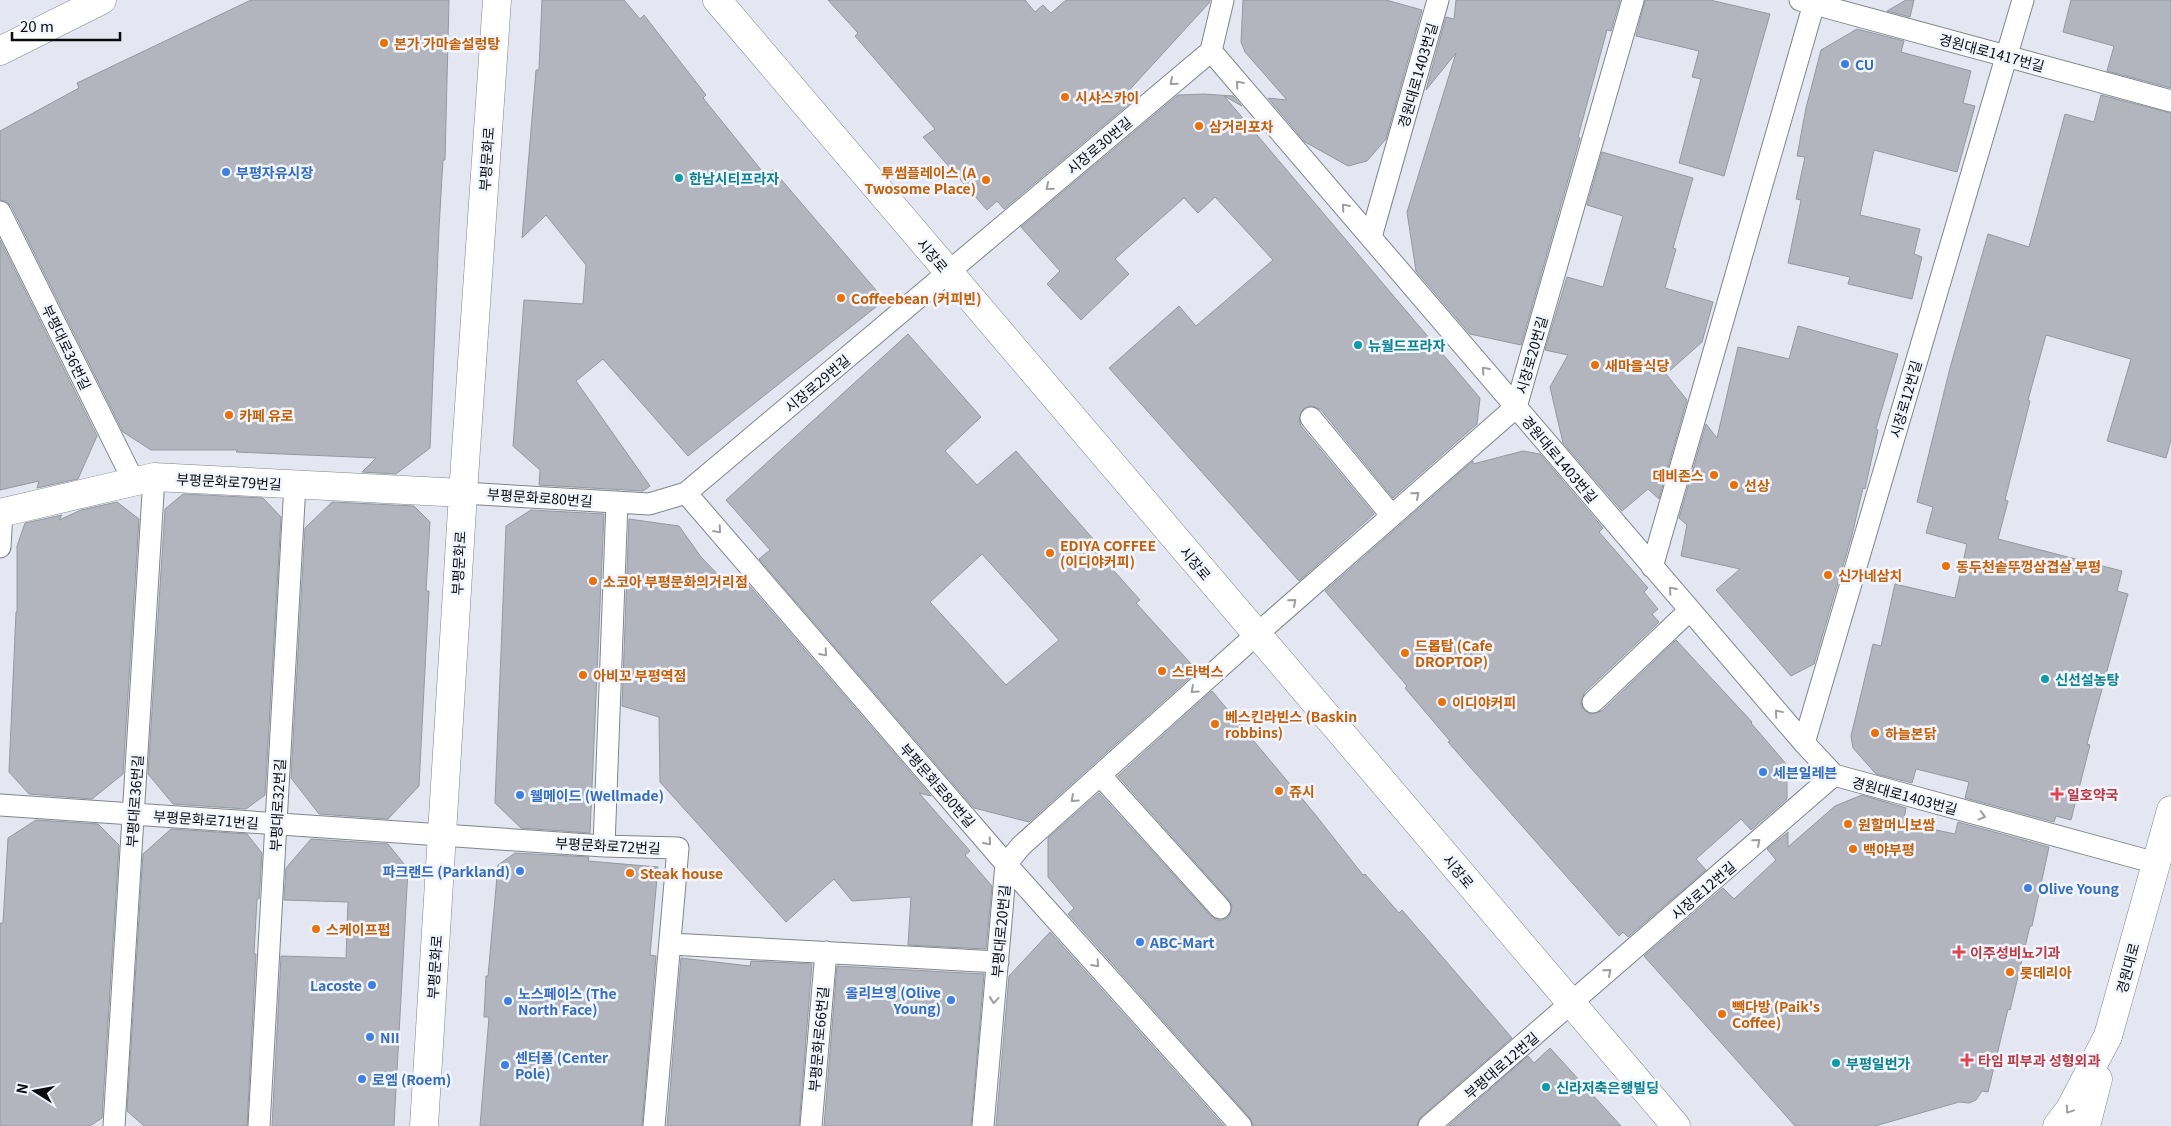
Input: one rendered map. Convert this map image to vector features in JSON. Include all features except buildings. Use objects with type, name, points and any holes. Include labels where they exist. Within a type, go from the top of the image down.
[{"type":"street","points":[[0,51],[102,0]]},
{"type":"street","name":"부평문화로","points":[[424,1126],[463,493],[497,0]]},
{"type":"street","name":"시장로","points":[[717,0],[1676,1126]]},
{"type":"street","name":"부평문화로79번길","points":[[1,512],[144,479],[295,484],[463,493]]},
{"type":"street","name":"경원대로","points":[[2086,1126],[2108,1036],[2171,810]]},
{"type":"street","points":[[2057,1126],[2070,1109],[2108,1036]]},
{"type":"lane","points":[[1211,51],[1223,0]]},
{"type":"lane","name":"경원대로1403번길","points":[[1371,237],[1438,0]]},
{"type":"lane","name":"시장로20번길","points":[[1256,634],[1516,407],[1633,0]]},
{"type":"lane","name":"시장로12번길","points":[[1804,743],[2023,0]]},
{"type":"lane","name":"경원대로1417번길","points":[[1652,567],[1736,275],[1810,1],[2171,101]]},
{"type":"lane","name":"시장로30번길","points":[[948,272],[1211,51]]},
{"type":"lane","name":"경원대로1403번길","points":[[1211,51],[1652,567],[1804,743],[1834,775],[2156,863]]},
{"type":"lane","name":"부평대로36번길","points":[[0,212],[144,479],[133,814],[114,1126]]},
{"type":"lane","name":"시장로29번길","points":[[686,493],[948,272]]},
{"type":"lane","points":[[1311,418],[1392,516]]},
{"type":"lane","name":"부평대로32번길","points":[[259,1126],[295,484]]},
{"type":"lane","name":"부평문화로80번길","points":[[463,493],[649,504],[686,493],[1006,864],[1241,1126]]},
{"type":"lane","points":[[604,846],[617,502]]},
{"type":"lane","points":[[0,548],[1,512]]},
{"type":"lane","points":[[1593,702],[1690,610]]},
{"type":"lane","points":[[1006,864],[1021,846],[1256,634]]},
{"type":"lane","points":[[1100,775],[1220,908]]},
{"type":"lane","name":"시장로12번길","points":[[1572,1004],[1834,775]]},
{"type":"lane","name":"부평문화로71번길","points":[[0,805],[442,834]]},
{"type":"lane","name":"부평문화로72번길","points":[[442,834],[604,846],[678,848],[654,1126]]},
{"type":"lane","name":"부평대로20번길","points":[[983,1126],[1006,864]]},
{"type":"lane","points":[[671,944],[998,962]]},
{"type":"lane","name":"부평문화로66번길","points":[[810,1126],[826,952]]},
{"type":"lane","name":"부평대로12번길","points":[[1429,1126],[1572,1004]]},
{"type":"place","name":"본가 가마솥설렁탕","points":[[384,43]]},
{"type":"place","name":"CU","points":[[1845,64]]},
{"type":"place","name":"시샤스카이","points":[[1065,97]]},
{"type":"place","name":"삼거리포차","points":[[1199,126]]},
{"type":"place","name":"부평자유시장","points":[[226,172]]},
{"type":"place","name":"한남시티프라자","points":[[679,178]]},
{"type":"place","name":"투썸플레이스 (A Twosome Place)","points":[[986,180]]},
{"type":"place","name":"Coffeebean (커피빈)","points":[[841,298]]},
{"type":"place","name":"뉴월드프라자","points":[[1358,345]]},
{"type":"place","name":"새마을식당","points":[[1595,365]]},
{"type":"place","name":"카페 유로","points":[[229,415]]},
{"type":"place","name":"데비존스","points":[[1714,475]]},
{"type":"place","name":"선상","points":[[1734,485]]},
{"type":"place","name":"EDIYA COFFEE (이디야커피)","points":[[1050,553]]},
{"type":"place","name":"동두천솥뚜껑삼겹살 부평","points":[[1946,566]]},
{"type":"place","name":"신가네삼치","points":[[1828,575]]},
{"type":"place","name":"소코아 부평문화의거리점","points":[[593,581]]},
{"type":"place","name":"드롭탑 (Cafe DROPTOP)","points":[[1405,653]]},
{"type":"place","name":"스타벅스","points":[[1162,671]]},
{"type":"place","name":"아비꼬 부평역점","points":[[583,675]]},
{"type":"place","name":"신선설농탕","points":[[2045,679]]},
{"type":"place","name":"이디야커피","points":[[1442,702]]},
{"type":"place","name":"베스킨라빈스 (Baskin robbins)","points":[[1215,724]]},
{"type":"place","name":"하늘본닭","points":[[1875,733]]},
{"type":"place","name":"세븐일레븐","points":[[1763,772]]},
{"type":"place","name":"쥬시","points":[[1279,791]]},
{"type":"place","name":"일호약국","points":[[2057,794]]},
{"type":"place","name":"웰메이드 (Wellmade)","points":[[520,795]]},
{"type":"place","name":"원할머니보쌈","points":[[1848,824]]},
{"type":"place","name":"백야부평","points":[[1853,849]]},
{"type":"place","name":"파크랜드 (Parkland)","points":[[520,871]]},
{"type":"place","name":"Steak house","points":[[630,873]]},
{"type":"place","name":"Olive Young","points":[[2028,888]]},
{"type":"place","name":"스케이프펍","points":[[316,929]]},
{"type":"place","name":"ABC-Mart","points":[[1140,942]]},
{"type":"place","name":"이주성비뇨기과","points":[[1959,952]]},
{"type":"place","name":"롯데리아","points":[[2010,972]]},
{"type":"place","name":"Lacoste","points":[[372,985]]},
{"type":"place","name":"올리브영 (Olive Young)","points":[[951,1000]]},
{"type":"place","name":"노스페이스 (The North Face)","points":[[508,1001]]},
{"type":"place","name":"빽다방 (Paik's Coffee)","points":[[1722,1014]]},
{"type":"place","name":"NII","points":[[370,1037]]},
{"type":"place","name":"타임 피부과 성형외과","points":[[1967,1060]]},
{"type":"place","name":"부평일번가","points":[[1836,1063]]},
{"type":"place","name":"센터폴 (Center Pole)","points":[[505,1065]]},
{"type":"place","name":"로엠 (Roem)","points":[[362,1079]]},
{"type":"place","name":"신라저축은행빌딩","points":[[1546,1087]]}]
